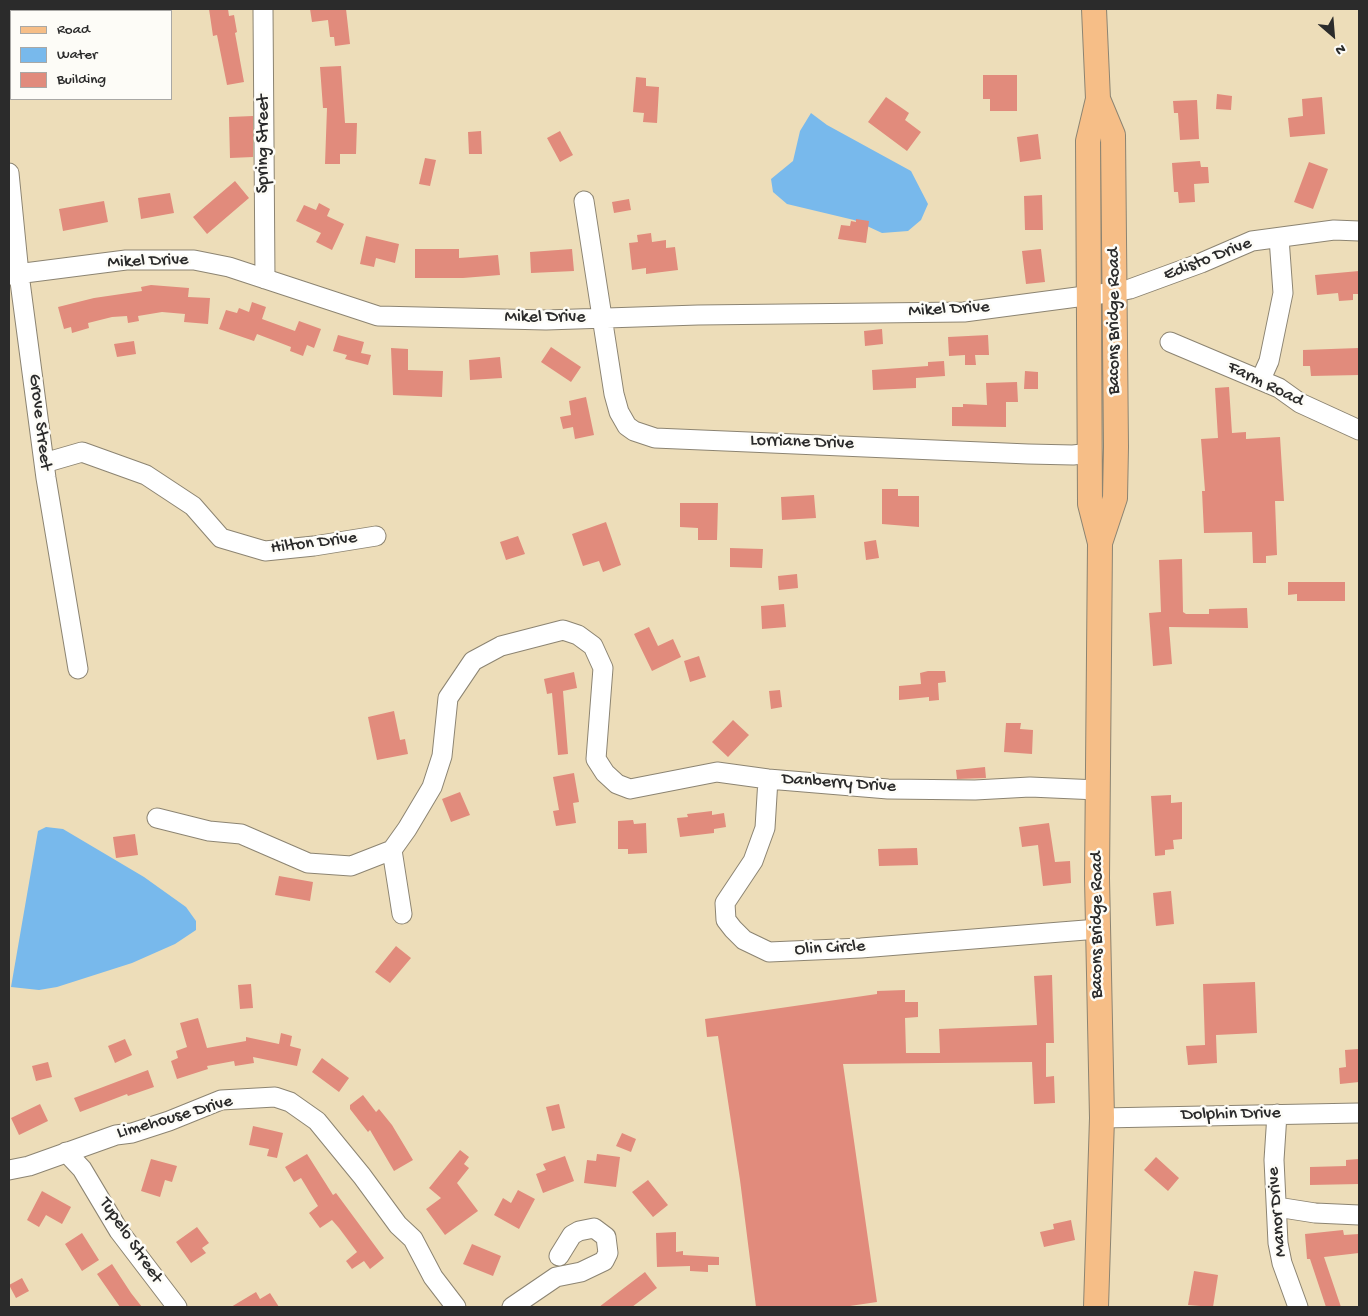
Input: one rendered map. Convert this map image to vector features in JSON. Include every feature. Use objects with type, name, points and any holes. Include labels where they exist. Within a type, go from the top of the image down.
[{"type":"main road","name":"Bacons Bridge Road","points":[[1094,9],[1098,100],[1088,141],[1090,504],[1100,543],[1098,929],[1102,1118],[1096,1307]]},
{"type":"main road","name":"Bacons Bridge Road","points":[[1098,100],[1113,135],[1115,292],[1115,498],[1100,543]]},
{"type":"street","name":"Spring Street","points":[[262,9],[265,279]]},
{"type":"street","name":"Grove Street","points":[[9,173],[14,275],[78,669]]},
{"type":"street","name":"Lorriane Drive","points":[[584,201],[604,318],[614,394],[619,412],[627,426],[644,435],[655,438],[1018,453],[1072,455],[1091,453]]},
{"type":"street","name":"Edisto Drive","points":[[1089,295],[1130,289],[1201,263],[1252,241],[1334,230],[1359,230]]},
{"type":"street","points":[[1261,380],[1269,361],[1283,293],[1279,238]]},
{"type":"street","name":"Mikel Drive","points":[[14,275],[126,260],[160,258],[194,260],[229,267],[378,316],[546,320],[964,312],[1089,295]]},
{"type":"street","name":"Farm Road","points":[[1170,342],[1279,388],[1300,403],[1359,430]]},
{"type":"street","name":"Hilton Drive","points":[[44,464],[82,452],[146,475],[193,506],[221,538],[265,551],[314,546],[376,536]]},
{"type":"street","name":"Danberry Drive","points":[[392,850],[408,829],[432,787],[442,756],[448,698],[473,661],[500,646],[563,630],[578,635],[593,646],[603,668],[596,759],[605,773],[617,784],[630,789],[716,772],[768,779],[921,790],[1030,788],[1098,790]]},
{"type":"street","name":"Olin Circle","points":[[768,779],[765,828],[754,861],[724,903],[726,920],[744,940],[769,952],[861,948],[1098,929]]},
{"type":"street","points":[[157,818],[209,831],[241,834],[308,863],[351,866],[392,850],[402,914]]},
{"type":"street","name":"Limehouse Drive","points":[[9,1170],[29,1166],[116,1135],[132,1133],[221,1100],[275,1097],[290,1102],[317,1121],[340,1148],[398,1225],[414,1239],[433,1277],[456,1307]]},
{"type":"street","name":"Dolphin Drive","points":[[1102,1118],[1359,1113]]},
{"type":"street","name":"Manor Drive","points":[[1278,1114],[1274,1160],[1277,1206],[1276,1224],[1282,1263],[1298,1307]]},
{"type":"street","name":"Tupelo Street","points":[[66,1152],[88,1176],[116,1226],[177,1307]]},
{"type":"street","points":[[1277,1206],[1315,1213],[1359,1215]]},
{"type":"street","points":[[512,1307],[556,1277],[581,1272],[604,1261],[608,1253],[606,1237],[594,1228],[579,1230],[572,1235],[559,1256]]},
{"type":"water","points":[[811,113],[827,125],[911,171],[928,204],[921,220],[908,231],[882,233],[854,220],[787,204],[773,192],[771,179],[793,161],[800,131]]},
{"type":"water","points":[[46,827],[63,829],[144,877],[186,907],[196,921],[196,930],[175,944],[132,963],[57,987],[39,990],[11,987],[38,831]]},
{"type":"building","points":[[209,9],[228,9],[229,16],[234,15],[237,32],[235,33],[244,82],[227,85],[217,35],[213,36]]},
{"type":"building","points":[[310,9],[346,9],[350,44],[335,46],[334,37],[330,37],[328,20],[312,22]]},
{"type":"building","points":[[341,66],[345,123],[357,123],[356,154],[340,154],[340,164],[325,164],[327,108],[323,108],[320,67]]},
{"type":"building","points":[[983,75],[1017,75],[1017,111],[990,111],[990,99],[983,99]]},
{"type":"building","points":[[636,77],[646,78],[646,86],[659,87],[657,123],[643,122],[644,113],[633,112]]},
{"type":"building","points":[[1217,94],[1232,96],[1231,110],[1216,109]]},
{"type":"building","points":[[886,97],[909,113],[905,120],[921,132],[907,151],[868,122]]},
{"type":"building","points":[[1322,97],[1325,134],[1290,137],[1288,118],[1303,116],[1302,99]]},
{"type":"building","points":[[1197,100],[1199,139],[1180,140],[1178,113],[1174,113],[1173,101]]},
{"type":"building","points":[[253,116],[253,157],[230,158],[229,117]]},
{"type":"building","points":[[481,131],[482,154],[469,154],[468,132]]},
{"type":"building","points":[[560,131],[573,155],[560,162],[547,138]]},
{"type":"building","points":[[1038,134],[1041,159],[1020,162],[1017,137]]},
{"type":"building","points":[[425,158],[436,160],[430,186],[419,184]]},
{"type":"building","points":[[1200,161],[1201,167],[1208,167],[1209,183],[1194,184],[1195,202],[1179,203],[1178,192],[1174,192],[1172,163]]},
{"type":"building","points":[[1309,162],[1328,169],[1313,209],[1294,202]]},
{"type":"building","points":[[235,181],[249,198],[207,234],[193,217]]},
{"type":"building","points":[[170,193],[174,213],[141,219],[138,198]]},
{"type":"building","points":[[1042,195],[1043,230],[1025,230],[1024,196]]},
{"type":"building","points":[[629,199],[631,210],[614,213],[612,202]]},
{"type":"building","points":[[104,201],[108,222],[63,231],[59,209]]},
{"type":"building","points":[[319,203],[330,209],[327,216],[344,224],[332,250],[316,242],[321,233],[296,221],[304,205],[316,210]]},
{"type":"building","points":[[856,219],[869,221],[866,243],[838,239],[841,225],[850,226],[851,221],[856,222]]},
{"type":"building","points":[[651,233],[652,242],[666,240],[666,248],[675,247],[678,270],[646,274],[646,268],[632,270],[629,243],[638,242],[637,235]]},
{"type":"building","points":[[366,236],[399,244],[395,263],[376,258],[374,267],[360,264]]},
{"type":"building","points":[[415,249],[459,249],[459,258],[498,255],[500,275],[463,278],[415,278]]},
{"type":"building","points":[[572,249],[574,271],[531,273],[530,252]]},
{"type":"building","points":[[1041,249],[1045,282],[1026,284],[1022,251]]},
{"type":"building","points":[[1359,271],[1359,294],[1353,294],[1353,300],[1339,301],[1338,293],[1317,295],[1315,275]]},
{"type":"building","points":[[151,285],[189,288],[188,297],[210,298],[208,324],[184,322],[185,314],[162,312],[138,316],[139,321],[128,323],[127,316],[112,317],[88,323],[89,328],[72,333],[71,327],[64,329],[58,307],[94,298],[142,291],[141,287]]},
{"type":"building","points":[[252,302],[266,307],[262,319],[295,331],[299,321],[321,329],[314,348],[307,345],[303,356],[290,351],[291,347],[257,334],[254,341],[219,329],[226,310],[237,313],[239,308],[249,312]]},
{"type":"building","points":[[882,329],[883,344],[865,346],[864,331]]},
{"type":"building","points":[[338,335],[364,342],[361,353],[371,355],[368,365],[345,359],[347,355],[333,351]]},
{"type":"building","points":[[988,335],[989,355],[975,355],[976,365],[965,365],[965,355],[949,356],[948,337]]},
{"type":"building","points":[[134,341],[136,354],[117,357],[114,344]]},
{"type":"building","points":[[551,347],[581,367],[571,382],[541,362]]},
{"type":"building","points":[[391,348],[408,349],[408,370],[443,371],[442,397],[393,395]]},
{"type":"building","points":[[1359,348],[1359,375],[1311,376],[1310,366],[1303,366],[1303,350]]},
{"type":"building","points":[[500,357],[502,378],[470,380],[469,360]]},
{"type":"building","points":[[944,361],[945,376],[916,378],[916,388],[873,390],[872,370],[928,366],[928,362]]},
{"type":"building","points":[[1025,371],[1038,372],[1038,389],[1024,389]]},
{"type":"building","points":[[1017,382],[1018,402],[1006,402],[1006,427],[952,426],[952,407],[963,407],[963,404],[987,405],[986,383]]},
{"type":"building","points":[[1229,387],[1232,433],[1246,432],[1246,439],[1280,437],[1284,501],[1275,501],[1277,555],[1266,556],[1266,563],[1253,563],[1252,532],[1204,533],[1202,491],[1205,491],[1201,439],[1218,438],[1215,388]]},
{"type":"building","points":[[586,397],[594,435],[575,439],[573,427],[563,429],[560,417],[571,415],[569,401]]},
{"type":"building","points":[[882,489],[898,489],[898,496],[919,496],[919,527],[882,524]]},
{"type":"building","points":[[814,495],[816,518],[782,520],[781,497]]},
{"type":"building","points":[[680,503],[718,503],[717,540],[698,540],[698,528],[680,527]]},
{"type":"building","points":[[606,522],[621,565],[603,572],[599,561],[583,566],[572,534]]},
{"type":"building","points":[[518,536],[525,554],[506,560],[500,542]]},
{"type":"building","points":[[876,540],[879,558],[866,560],[864,542]]},
{"type":"building","points":[[730,548],[763,549],[762,568],[730,567]]},
{"type":"building","points":[[1182,559],[1183,612],[1186,614],[1209,614],[1209,609],[1247,608],[1248,628],[1169,627],[1172,664],[1153,666],[1149,613],[1161,612],[1159,560]]},
{"type":"building","points":[[797,574],[798,588],[779,590],[778,576]]},
{"type":"building","points":[[1288,582],[1345,582],[1345,601],[1297,601],[1297,594],[1288,595]]},
{"type":"building","points":[[784,604],[786,627],[762,629],[761,606]]},
{"type":"building","points":[[649,627],[658,646],[673,639],[681,657],[652,671],[634,634]]},
{"type":"building","points":[[699,656],[706,677],[690,682],[684,661]]},
{"type":"building","points":[[945,671],[946,682],[938,683],[939,700],[929,701],[929,697],[899,700],[899,686],[921,684],[920,673]]},
{"type":"building","points":[[574,672],[577,688],[563,691],[568,754],[558,755],[552,693],[547,694],[544,679]]},
{"type":"building","points":[[780,690],[782,707],[771,709],[769,691]]},
{"type":"building","points":[[394,711],[400,740],[405,739],[408,754],[377,760],[368,717]]},
{"type":"building","points":[[733,720],[749,735],[728,757],[712,742]]},
{"type":"building","points":[[1006,723],[1021,723],[1020,729],[1033,730],[1032,754],[1004,752]]},
{"type":"building","points":[[985,767],[986,778],[957,779],[956,770]]},
{"type":"building","points":[[574,773],[579,802],[573,803],[576,823],[556,826],[553,811],[559,810],[553,777]]},
{"type":"building","points":[[460,792],[470,815],[451,822],[442,799]]},
{"type":"building","points":[[1171,795],[1171,803],[1182,802],[1182,839],[1173,840],[1174,849],[1165,850],[1165,855],[1155,856],[1151,796]]},
{"type":"building","points":[[712,811],[712,815],[724,813],[726,827],[714,829],[714,833],[680,837],[677,818],[688,817],[687,814]]},
{"type":"building","points":[[633,820],[634,824],[646,823],[647,853],[628,854],[628,849],[618,849],[618,821]]},
{"type":"building","points":[[1049,823],[1055,862],[1070,861],[1071,883],[1043,886],[1038,845],[1022,847],[1019,827]]},
{"type":"building","points":[[135,834],[138,855],[116,858],[113,837]]},
{"type":"building","points":[[917,848],[918,865],[879,866],[878,849]]},
{"type":"building","points":[[279,876],[313,882],[310,901],[275,895]]},
{"type":"building","points":[[1171,891],[1174,924],[1156,926],[1153,893]]},
{"type":"building","points":[[396,946],[411,958],[390,983],[375,972]]},
{"type":"building","points":[[1052,975],[1054,1043],[1046,1043],[1046,1077],[1054,1076],[1055,1103],[1034,1104],[1032,1062],[843,1064],[877,1302],[843,1307],[756,1307],[740,1180],[718,1036],[707,1037],[705,1019],[877,994],[877,991],[905,990],[905,1002],[918,1002],[918,1017],[905,1018],[906,1053],[940,1053],[939,1029],[1037,1025],[1034,976]]},
{"type":"building","points":[[1255,982],[1257,1033],[1216,1035],[1217,1063],[1188,1065],[1186,1046],[1205,1045],[1203,984]]},
{"type":"building","points":[[251,984],[253,1008],[240,1009],[238,985]]},
{"type":"building","points":[[198,1018],[207,1048],[246,1041],[246,1037],[279,1044],[281,1033],[292,1036],[290,1046],[301,1049],[297,1066],[253,1057],[254,1063],[235,1066],[234,1061],[207,1066],[208,1069],[177,1079],[171,1061],[178,1058],[176,1051],[187,1047],[180,1023]]},
{"type":"building","points":[[125,1039],[132,1055],[115,1063],[108,1046]]},
{"type":"building","points":[[1359,1049],[1359,1082],[1340,1084],[1339,1068],[1346,1067],[1345,1050]]},
{"type":"building","points":[[322,1058],[349,1078],[339,1092],[312,1072]]},
{"type":"building","points":[[48,1062],[52,1077],[36,1081],[32,1066]]},
{"type":"building","points":[[148,1070],[154,1087],[128,1096],[127,1094],[80,1112],[74,1098]]},
{"type":"building","points":[[363,1095],[376,1112],[379,1109],[392,1125],[413,1160],[394,1171],[370,1130],[368,1132],[350,1109],[350,1105]]},
{"type":"building","points":[[40,1104],[48,1121],[19,1135],[11,1118]]},
{"type":"building","points":[[559,1104],[565,1128],[552,1131],[546,1107]]},
{"type":"building","points":[[253,1126],[283,1133],[277,1158],[267,1156],[269,1149],[249,1145]]},
{"type":"building","points":[[622,1133],[636,1139],[631,1152],[616,1146]]},
{"type":"building","points":[[460,1150],[469,1157],[464,1164],[469,1168],[457,1183],[478,1211],[445,1235],[426,1209],[441,1198],[429,1188]]},
{"type":"building","points":[[307,1154],[333,1195],[336,1193],[384,1258],[370,1269],[364,1261],[352,1269],[346,1261],[357,1252],[339,1228],[332,1220],[320,1228],[309,1213],[318,1206],[301,1178],[294,1182],[285,1167]]},
{"type":"building","points":[[597,1154],[620,1157],[616,1187],[584,1183],[587,1160],[596,1161]]},
{"type":"building","points":[[565,1156],[574,1181],[543,1193],[536,1174],[546,1170],[543,1164]]},
{"type":"building","points":[[1156,1157],[1179,1178],[1168,1191],[1144,1170]]},
{"type":"building","points":[[151,1159],[177,1166],[172,1182],[165,1180],[160,1197],[141,1191]]},
{"type":"building","points":[[1359,1159],[1359,1184],[1310,1185],[1310,1167],[1346,1166],[1346,1160]]},
{"type":"building","points":[[648,1180],[668,1205],[653,1217],[632,1192]]},
{"type":"building","points":[[518,1190],[535,1199],[519,1229],[494,1215],[503,1198],[511,1203]]},
{"type":"building","points":[[42,1191],[71,1207],[62,1224],[46,1215],[39,1227],[27,1220]]},
{"type":"building","points":[[1071,1220],[1075,1240],[1044,1247],[1040,1232],[1054,1229],[1053,1224]]},
{"type":"building","points":[[197,1227],[209,1243],[202,1248],[206,1253],[191,1263],[176,1242]]},
{"type":"building","points":[[1343,1230],[1344,1235],[1359,1234],[1359,1253],[1324,1257],[1341,1307],[1326,1307],[1310,1259],[1307,1259],[1305,1234]]},
{"type":"building","points":[[676,1232],[676,1252],[683,1251],[683,1255],[719,1257],[719,1265],[708,1265],[708,1272],[690,1271],[690,1266],[657,1267],[656,1233]]},
{"type":"building","points":[[82,1233],[99,1260],[82,1271],[65,1244]]},
{"type":"building","points":[[472,1244],[501,1256],[493,1276],[463,1264]]},
{"type":"building","points":[[112,1264],[142,1307],[120,1307],[97,1274]]},
{"type":"building","points":[[1194,1271],[1218,1275],[1213,1307],[1188,1305]]},
{"type":"building","points":[[645,1272],[657,1288],[632,1307],[599,1307]]},
{"type":"building","points":[[22,1278],[29,1291],[16,1298],[9,1285]]},
{"type":"building","points":[[256,1292],[260,1299],[270,1293],[279,1307],[231,1307]]}]
